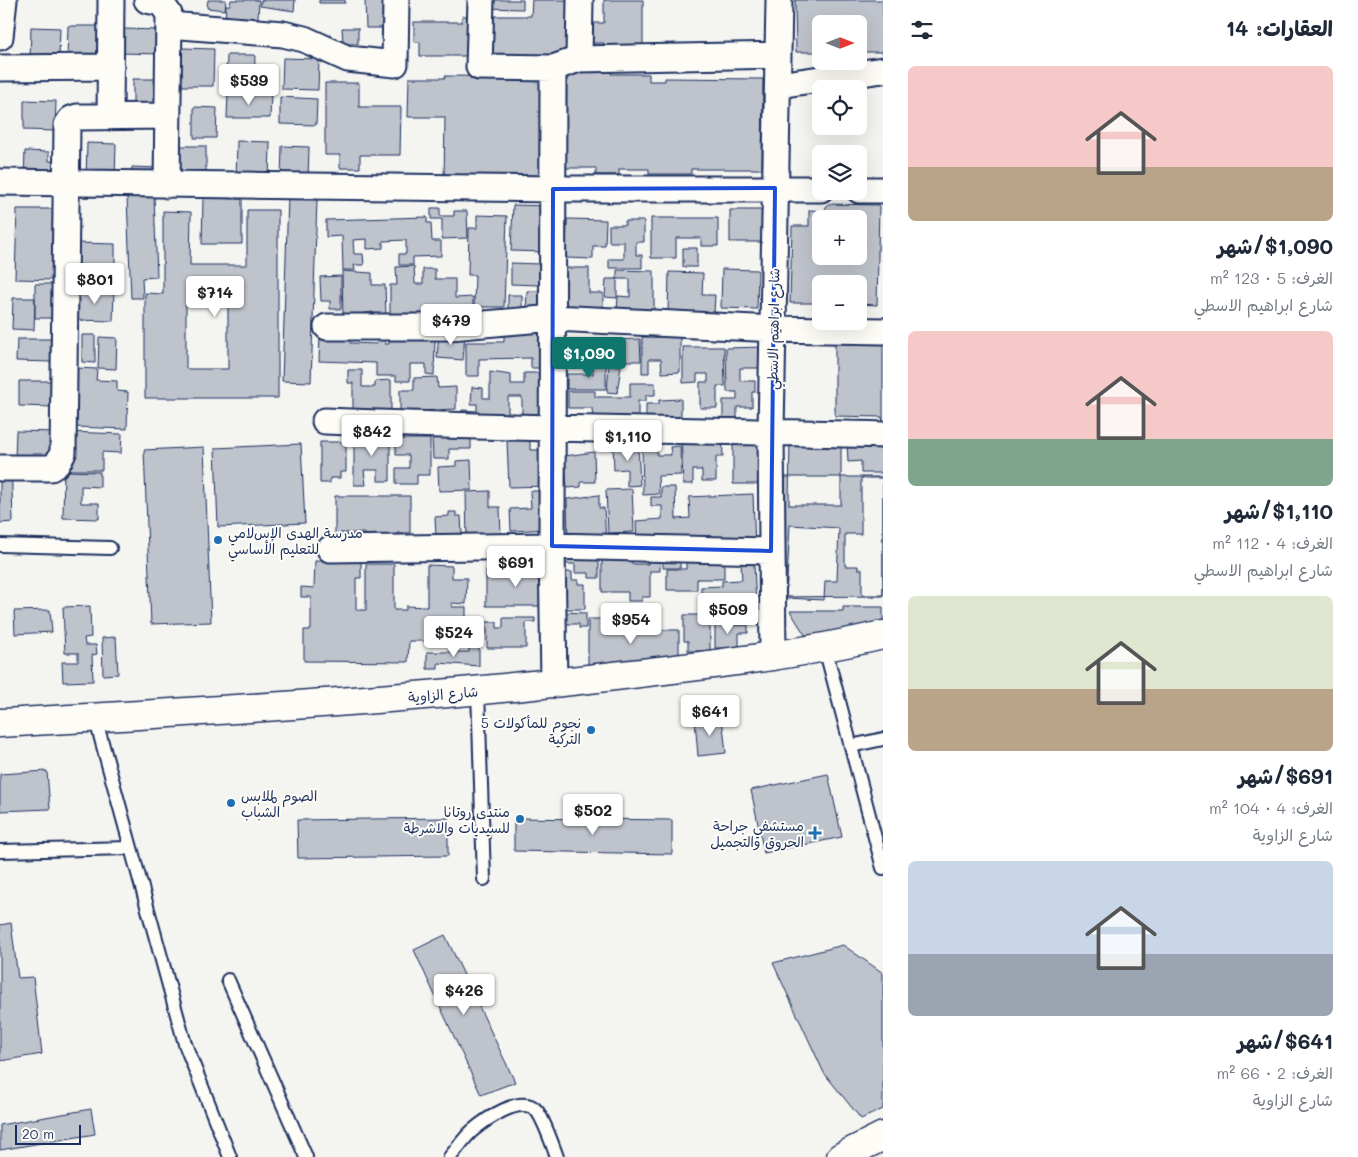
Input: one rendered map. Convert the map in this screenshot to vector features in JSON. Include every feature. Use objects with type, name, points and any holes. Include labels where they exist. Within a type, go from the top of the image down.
[{"type":"main road","name":"شارع الزاوية","points":[[0,723],[332,704],[554,684],[773,657],[883,635]]},
{"type":"main road","points":[[840,1157],[883,1136]]},
{"type":"street","points":[[0,37],[4,0]]},
{"type":"street","points":[[110,117],[111,0]]},
{"type":"street","points":[[147,0],[165,7],[169,14],[167,185]]},
{"type":"street","points":[[169,25],[282,34],[304,39],[348,59],[395,64],[396,0]]},
{"type":"street","points":[[480,0],[479,67],[553,68],[579,59],[778,55]]},
{"type":"street","points":[[579,59],[580,0]]},
{"type":"street","name":"شارع ابراهيم الاسطي","points":[[773,657],[771,432],[779,0]]},
{"type":"street","points":[[0,68],[111,66]]},
{"type":"street","points":[[553,68],[554,318],[552,546],[554,684]]},
{"type":"street","points":[[778,85],[883,70]]},
{"type":"street","points":[[0,468],[51,468],[57,464],[63,453],[67,125],[71,119],[77,117],[167,116]]},
{"type":"street","points":[[0,182],[553,189],[812,189]]},
{"type":"street","points":[[867,190],[883,190]]},
{"type":"street","points":[[327,327],[450,327],[554,318],[773,329],[883,331]]},
{"type":"street","points":[[325,421],[458,427],[553,427],[883,435]]},
{"type":"street","points":[[330,549],[552,546],[771,552]]},
{"type":"lane","points":[[0,545],[110,548]]},
{"type":"lane","points":[[825,648],[883,868]]},
{"type":"lane","points":[[478,690],[484,880]]},
{"type":"lane","points":[[95,718],[185,1044],[230,1157]]},
{"type":"lane","points":[[851,746],[883,739]]},
{"type":"lane","points":[[0,851],[131,848]]},
{"type":"lane","points":[[228,980],[306,1157]]},
{"type":"lane","points":[[450,1157],[472,1131],[506,1108],[518,1106],[527,1106],[536,1111],[556,1155],[542,1157]]},
{"type":"highlighted area","points":[[775,188],[771,551],[552,546],[553,189]]},
{"type":"building","points":[[208,0],[226,0],[225,10],[207,8]]},
{"type":"building","points":[[231,0],[259,0],[258,18],[237,17],[237,25],[225,24],[226,5],[230,5]]},
{"type":"building","points":[[261,0],[295,0],[294,11],[260,6]]},
{"type":"building","points":[[319,0],[345,0],[345,3],[319,3]]},
{"type":"building","points":[[365,0],[385,0],[386,28],[366,28]]},
{"type":"building","points":[[485,0],[523,0],[523,9],[484,8]]},
{"type":"building","points":[[532,0],[571,0],[569,60],[488,56],[488,16],[531,16]]},
{"type":"building","points":[[604,0],[643,0],[643,54],[604,54],[604,43],[582,43],[582,23],[604,23]]},
{"type":"building","points":[[795,0],[883,0],[883,52],[868,52],[868,15],[812,15],[812,52],[796,52]]},
{"type":"building","points":[[462,16],[473,16],[473,56],[420,56],[420,42],[414,42],[414,22],[462,22]]},
{"type":"building","points":[[68,26],[102,26],[101,61],[67,60]]},
{"type":"building","points":[[31,27],[60,28],[59,60],[30,59]]},
{"type":"building","points":[[342,28],[358,28],[358,44],[343,44]]},
{"type":"building","points":[[122,29],[161,30],[161,54],[121,53]]},
{"type":"building","points":[[182,48],[214,49],[213,86],[181,86]]},
{"type":"building","points":[[227,55],[255,55],[254,89],[226,88]]},
{"type":"building","points":[[283,58],[319,59],[318,90],[282,89]]},
{"type":"building","points":[[567,64],[611,64],[611,74],[649,74],[649,81],[665,81],[665,78],[763,79],[762,169],[691,169],[691,174],[649,174],[649,169],[619,169],[619,175],[596,175],[596,168],[566,168]]},
{"type":"building","points":[[445,76],[545,77],[544,184],[444,183],[445,117],[408,117],[409,78],[445,78]]},
{"type":"building","points":[[133,79],[161,79],[162,108],[133,109]]},
{"type":"building","points":[[325,83],[359,83],[359,107],[401,107],[400,155],[360,155],[360,168],[340,168],[340,155],[325,155]]},
{"type":"building","points":[[228,93],[271,93],[270,118],[227,118]]},
{"type":"building","points":[[280,97],[317,99],[316,125],[280,124]]},
{"type":"building","points":[[24,100],[56,101],[55,131],[24,130]]},
{"type":"building","points":[[194,107],[217,108],[216,138],[194,138]]},
{"type":"building","points":[[237,141],[270,142],[269,181],[236,180]]},
{"type":"building","points":[[87,143],[116,144],[115,179],[86,178]]},
{"type":"building","points":[[177,146],[206,146],[206,173],[176,172]]},
{"type":"building","points":[[282,146],[309,147],[308,180],[281,179]]},
{"type":"building","points":[[25,151],[49,152],[49,161],[61,162],[61,179],[24,178]]},
{"type":"building","points":[[132,167],[158,168],[158,184],[131,183]]},
{"type":"building","points":[[154,196],[157,277],[142,278],[143,298],[131,298],[127,197]]},
{"type":"building","points":[[288,197],[317,199],[311,382],[282,381]]},
{"type":"building","points":[[203,198],[242,199],[242,244],[202,244]]},
{"type":"building","points":[[828,204],[879,205],[877,305],[867,304],[867,275],[812,275],[812,303],[790,303],[792,226],[809,226],[809,210],[812,210],[812,265],[867,265],[867,210],[825,210]]},
{"type":"building","points":[[513,205],[546,206],[545,252],[511,251]]},
{"type":"building","points":[[431,208],[440,208],[440,216],[454,216],[454,211],[467,211],[468,238],[442,239],[442,219],[431,219]]},
{"type":"building","points":[[17,209],[55,209],[53,280],[15,279]]},
{"type":"building","points":[[247,210],[278,210],[278,398],[145,398],[145,293],[163,294],[163,211],[191,212],[190,265],[247,265]],"holes":[[[186,304],[228,304],[228,369],[186,369]]]},
{"type":"building","points":[[730,210],[764,210],[764,242],[730,242]]},
{"type":"building","points":[[477,215],[507,216],[504,307],[474,307],[475,275],[468,275],[469,228],[477,228]]},
{"type":"building","points":[[427,217],[427,223],[431,223],[432,241],[441,241],[441,256],[413,257],[413,265],[399,265],[399,254],[406,254],[406,240],[383,241],[383,248],[367,249],[367,239],[353,240],[354,254],[363,254],[364,265],[354,265],[355,270],[343,270],[342,236],[326,237],[326,220]]},
{"type":"building","points":[[651,218],[718,218],[718,246],[701,246],[701,238],[676,238],[676,258],[651,258]]},
{"type":"building","points":[[567,219],[606,220],[605,246],[593,246],[593,259],[566,258]]},
{"type":"building","points":[[625,221],[644,221],[644,242],[636,242],[636,255],[642,255],[642,268],[609,268],[609,259],[624,259],[624,242],[609,242],[609,225],[625,225]]},
{"type":"building","points":[[77,243],[115,244],[115,275],[76,274]]},
{"type":"building","points":[[683,248],[697,248],[697,267],[683,267]]},
{"type":"building","points":[[511,263],[540,264],[539,285],[511,284]]},
{"type":"building","points":[[414,266],[415,284],[423,284],[423,269],[435,269],[435,279],[455,279],[455,298],[473,297],[473,321],[390,316],[390,285],[397,285],[396,267]]},
{"type":"building","points":[[564,268],[589,268],[589,293],[603,293],[603,311],[564,311]]},
{"type":"building","points":[[722,269],[758,270],[757,309],[721,308]]},
{"type":"building","points":[[617,270],[654,271],[654,312],[617,312],[618,296],[630,297],[630,279],[617,279]]},
{"type":"building","points":[[342,271],[372,273],[372,285],[385,285],[386,317],[374,318],[373,312],[343,316]]},
{"type":"building","points":[[669,272],[703,273],[702,295],[715,295],[714,313],[703,313],[702,316],[668,315]]},
{"type":"building","points":[[341,276],[341,309],[330,309],[330,301],[321,301],[320,277]]},
{"type":"building","points":[[606,279],[617,279],[617,298],[605,297]]},
{"type":"building","points":[[35,284],[58,284],[57,318],[35,318]]},
{"type":"building","points":[[77,288],[114,289],[113,321],[76,320]]},
{"type":"building","points":[[527,291],[539,291],[538,313],[526,313]]},
{"type":"building","points":[[508,295],[522,295],[522,319],[508,319]]},
{"type":"building","points":[[13,298],[35,298],[34,330],[12,329]]},
{"type":"building","points":[[439,332],[465,334],[463,360],[437,358]]},
{"type":"building","points":[[540,333],[541,368],[531,368],[531,358],[479,359],[479,376],[466,376],[466,342],[504,342],[504,334]]},
{"type":"building","points":[[82,335],[95,335],[95,363],[82,362]]},
{"type":"building","points":[[320,335],[350,336],[350,343],[377,344],[377,339],[385,339],[385,344],[389,344],[389,339],[435,340],[434,375],[426,374],[426,364],[410,364],[410,381],[396,381],[396,376],[376,376],[376,363],[319,361]]},
{"type":"building","points":[[883,335],[883,424],[882,417],[835,416],[835,342]]},
{"type":"building","points":[[99,337],[117,338],[116,369],[98,368]]},
{"type":"building","points":[[642,337],[680,337],[680,372],[662,373],[661,359],[649,359],[649,373],[642,373]]},
{"type":"building","points":[[17,339],[53,339],[52,362],[16,361]]},
{"type":"building","points":[[640,339],[641,361],[607,361],[607,352],[591,352],[591,364],[568,364],[568,346],[607,346],[607,340]]},
{"type":"building","points":[[683,347],[724,347],[725,386],[717,386],[717,408],[700,408],[700,382],[708,382],[708,374],[697,374],[697,382],[683,383]]},
{"type":"building","points":[[765,347],[766,368],[740,368],[740,381],[755,381],[755,392],[752,392],[752,407],[737,407],[737,425],[723,425],[723,400],[737,400],[737,392],[727,392],[726,348]]},
{"type":"building","points":[[593,362],[606,362],[606,389],[567,389],[567,374],[593,374]]},
{"type":"building","points":[[609,365],[621,366],[617,393],[607,392]]},
{"type":"building","points":[[76,368],[97,369],[96,380],[117,381],[117,391],[128,392],[127,429],[75,427]]},
{"type":"building","points":[[348,370],[362,370],[362,387],[375,387],[375,381],[391,380],[391,413],[353,413],[353,383],[348,383]]},
{"type":"building","points":[[490,372],[511,375],[511,384],[524,384],[524,373],[542,373],[541,415],[522,415],[522,397],[508,397],[508,420],[462,425],[462,410],[477,411],[477,404],[471,404],[472,387],[483,388],[483,398],[490,398]]},
{"type":"building","points":[[437,377],[438,388],[456,387],[456,409],[400,412],[400,390],[414,390],[414,378]]},
{"type":"building","points":[[19,381],[55,381],[54,407],[19,406]]},
{"type":"building","points":[[630,383],[655,383],[655,395],[646,395],[646,401],[638,401],[638,421],[593,421],[592,408],[568,408],[568,391],[595,391],[595,397],[630,397]]},
{"type":"building","points":[[681,399],[681,425],[646,426],[646,404],[659,404],[659,400]]},
{"type":"building","points":[[16,431],[55,432],[55,459],[15,459]]},
{"type":"building","points":[[68,432],[122,434],[121,453],[102,452],[102,470],[67,470]]},
{"type":"building","points":[[366,432],[383,432],[383,437],[390,437],[390,481],[378,481],[378,470],[364,470],[366,485],[354,485],[354,437],[366,437]]},
{"type":"building","points":[[681,432],[722,432],[723,457],[716,457],[716,481],[702,481],[702,470],[693,470],[693,484],[683,484]]},
{"type":"building","points":[[471,435],[471,449],[449,449],[449,459],[433,459],[432,436]]},
{"type":"building","points":[[790,436],[841,436],[841,505],[789,505]]},
{"type":"building","points":[[396,439],[430,439],[430,475],[417,475],[417,484],[396,484],[396,468],[409,468],[409,455],[396,455]]},
{"type":"building","points":[[530,440],[530,450],[548,450],[549,486],[509,487],[507,441]]},
{"type":"building","points":[[847,441],[883,441],[883,473],[861,473],[861,461],[848,462]]},
{"type":"building","points":[[320,442],[346,442],[346,472],[340,472],[340,478],[330,478],[330,483],[320,483]]},
{"type":"building","points":[[733,443],[761,443],[761,484],[733,484]]},
{"type":"building","points":[[301,444],[305,523],[218,527],[215,448]]},
{"type":"building","points":[[638,444],[640,485],[627,486],[627,469],[614,470],[613,445]]},
{"type":"building","points":[[680,446],[681,475],[658,476],[659,494],[643,495],[642,448],[657,447],[657,455],[671,455],[670,447]]},
{"type":"building","points":[[204,447],[211,622],[151,624],[144,450]]},
{"type":"building","points":[[594,452],[595,482],[581,482],[581,487],[567,488],[565,456]]},
{"type":"building","points":[[0,456],[11,456],[13,522],[0,523]]},
{"type":"building","points":[[471,460],[472,490],[439,491],[438,467],[456,466],[456,461]]},
{"type":"building","points":[[64,471],[100,472],[100,487],[81,486],[81,503],[99,503],[99,519],[63,518]]},
{"type":"building","points":[[775,477],[883,477],[883,596],[775,597]]},
{"type":"building","points":[[861,478],[883,478],[883,595],[862,595],[862,569],[858,569],[858,566],[845,566],[845,534],[861,534]]},
{"type":"building","points":[[661,487],[675,487],[676,519],[690,518],[689,497],[753,494],[755,547],[706,549],[706,537],[637,540],[636,521],[662,519],[662,506],[651,506],[651,497],[661,497]]},
{"type":"building","points":[[632,489],[634,532],[608,533],[606,490]]},
{"type":"building","points":[[490,491],[490,507],[500,507],[501,539],[467,540],[466,492]]},
{"type":"building","points":[[530,491],[550,491],[551,529],[511,531],[510,509],[531,508]]},
{"type":"building","points":[[599,495],[599,508],[604,508],[606,540],[568,542],[567,499]]},
{"type":"building","points":[[335,496],[410,496],[410,533],[397,533],[397,541],[365,547],[365,533],[340,533],[340,542],[335,542]]},
{"type":"building","points":[[449,512],[456,512],[456,516],[461,516],[462,535],[436,536],[435,517],[449,516]]},
{"type":"building","points":[[790,525],[839,528],[837,581],[825,581],[824,600],[786,598]]},
{"type":"building","points":[[616,552],[616,561],[632,561],[632,564],[648,564],[648,556],[660,556],[660,571],[650,571],[650,597],[642,597],[642,601],[628,601],[628,592],[602,592],[602,553]]},
{"type":"building","points":[[562,553],[599,553],[599,578],[589,578],[589,573],[575,573],[575,564],[562,564]]},
{"type":"building","points":[[663,556],[680,556],[680,568],[663,568]]},
{"type":"building","points":[[686,557],[724,557],[724,579],[697,579],[697,590],[667,590],[667,569],[686,569]]},
{"type":"building","points":[[315,561],[361,561],[361,578],[356,578],[356,610],[366,610],[366,564],[394,564],[394,610],[406,610],[406,606],[427,607],[427,565],[452,566],[452,578],[467,578],[466,604],[452,603],[452,607],[466,607],[466,642],[409,641],[408,662],[304,661],[304,630],[311,630],[311,597],[301,597],[301,587],[314,588]]},
{"type":"building","points":[[741,564],[754,564],[756,606],[735,607],[734,600],[723,601],[723,608],[706,608],[706,598],[701,598],[701,587],[722,586],[722,581],[742,580]]},
{"type":"building","points":[[486,570],[546,570],[546,606],[486,606]]},
{"type":"building","points":[[558,572],[572,572],[572,580],[578,580],[578,584],[585,584],[585,609],[558,609]]},
{"type":"building","points":[[90,606],[91,637],[84,638],[85,645],[96,645],[97,654],[92,655],[93,681],[63,682],[62,662],[78,662],[78,653],[65,653],[63,607]]},
{"type":"building","points":[[843,607],[883,607],[883,627],[849,634],[805,635],[790,611],[843,611]]},
{"type":"building","points":[[50,610],[52,632],[15,634],[14,611]]},
{"type":"building","points":[[731,611],[753,611],[753,620],[731,620]]},
{"type":"building","points":[[560,612],[586,613],[586,628],[579,628],[579,624],[560,624]]},
{"type":"building","points":[[684,615],[710,615],[710,651],[688,651],[688,641],[684,641]]},
{"type":"building","points":[[503,618],[535,618],[535,622],[526,622],[526,648],[487,648],[487,628],[476,628],[476,622],[497,622],[497,628],[503,628]]},
{"type":"building","points":[[588,619],[635,619],[635,630],[679,630],[679,667],[588,667]]},
{"type":"building","points":[[715,621],[728,621],[728,625],[748,625],[748,633],[739,633],[739,648],[715,648]]},
{"type":"building","points":[[116,637],[118,674],[103,675],[102,638]]},
{"type":"building","points":[[469,644],[479,644],[479,666],[438,663],[438,669],[427,669],[427,652],[469,652]]},
{"type":"building","points":[[722,717],[726,753],[698,756],[695,720]]},
{"type":"building","points":[[47,771],[50,809],[0,811],[0,774]]},
{"type":"building","points":[[828,774],[842,837],[764,853],[751,790]]},
{"type":"building","points":[[448,818],[448,856],[298,858],[297,820]]},
{"type":"building","points":[[514,818],[672,820],[672,854],[514,851]]},
{"type":"building","points":[[11,923],[18,978],[33,977],[42,1054],[0,1061],[0,925]]},
{"type":"building","points":[[445,935],[515,1082],[481,1095],[414,950]]},
{"type":"building","points":[[843,945],[883,973],[883,1109],[861,1119],[824,1073],[773,963]]},
{"type":"building","points":[[91,1109],[95,1134],[0,1150],[0,1125]]},
{"type":"place","name":"مدرسة الهدى الإسﻻمي للتعليم الأساسي","points":[[218,540]]},
{"type":"place","name":"5 نجوم للمأكولات التركية","points":[[591,730]]},
{"type":"place","name":"الصوم لملابس الشباب","points":[[231,803]]},
{"type":"place","name":"منتدى روتانا للسيديات والاشرطة","points":[[520,819]]},
{"type":"place","name":"مستشفي جراحة الحروق والتجميل","points":[[815,833]]}]
